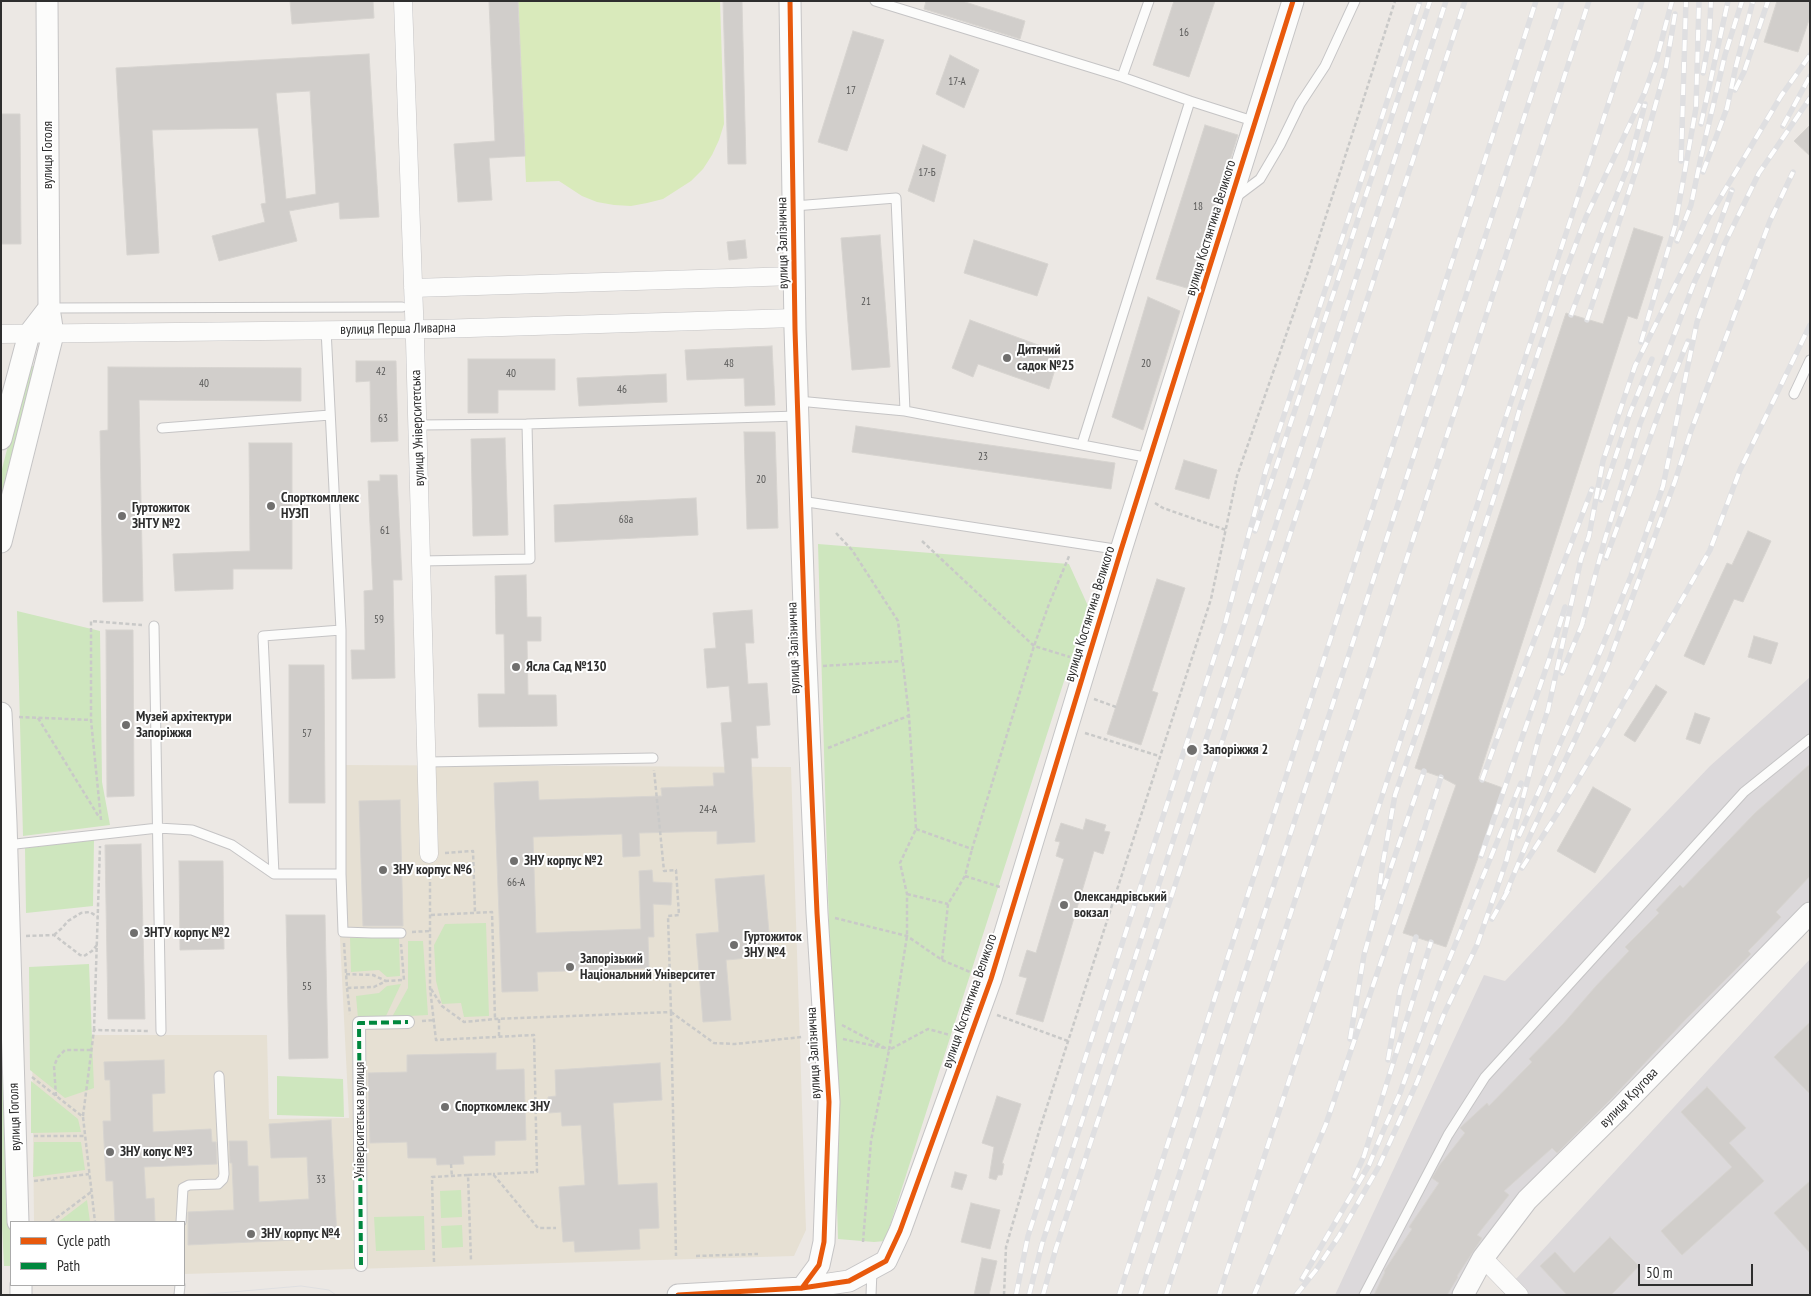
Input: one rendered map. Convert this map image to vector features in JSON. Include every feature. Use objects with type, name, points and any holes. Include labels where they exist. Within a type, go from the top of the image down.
[{"type":"street","name":"вулиця Гоголя","points":[[1,542],[53,334],[49,308],[47,1]]},
{"type":"street","name":"вулиця Університетська","points":[[403,1],[418,425],[429,854]]},
{"type":"street","name":"вулиця Залізнична","points":[[790,1],[795,318],[806,667],[828,1102],[824,1242],[819,1265],[802,1288]]},
{"type":"street","name":"вулиця Костянтина Великого","points":[[678,1295],[802,1288],[849,1280],[886,1261],[900,1231],[991,979],[1121,550],[1294,1]]},
{"type":"street","points":[[413,288],[795,276]]},
{"type":"street","points":[[1,439],[29,334],[49,308]]},
{"type":"street","name":"вулиця Перша Ливарна","points":[[1,334],[447,328],[795,318]]},
{"type":"street","name":"вулиця Гоголя","points":[[7,715],[4,845],[18,1221]]},
{"type":"street","name":"вулиця Кругова","points":[[1463,1295],[1483,1258],[1528,1200],[1810,913]]},
{"type":"street","name":"Університетська вулиця","points":[[361,1266],[359,1023],[408,1022]]},
{"type":"street","points":[[1483,1258],[1519,1295]]},
{"type":"lane","points":[[875,1],[1122,76],[1190,101],[1256,122]]},
{"type":"lane","points":[[1122,76],[1149,1]]},
{"type":"lane","points":[[1231,200],[1260,179],[1280,145],[1300,104],[1326,66],[1355,1]]},
{"type":"lane","points":[[1082,444],[1190,101]]},
{"type":"lane","points":[[794,206],[896,198],[905,411]]},
{"type":"lane","points":[[49,308],[402,307]]},
{"type":"lane","points":[[326,329],[341,630],[340,874],[343,932],[401,933]]},
{"type":"lane","points":[[1794,394],[1810,360]]},
{"type":"lane","points":[[418,425],[527,424],[798,408],[905,411],[1151,458]]},
{"type":"lane","points":[[162,428],[330,415]]},
{"type":"lane","points":[[421,561],[530,559],[527,424]]},
{"type":"lane","points":[[801,501],[1121,550]]},
{"type":"lane","points":[[154,626],[161,1031]]},
{"type":"lane","points":[[274,874],[263,636],[341,630]]},
{"type":"lane","points":[[1364,1295],[1448,1135],[1484,1076],[1744,792],[1810,739]]},
{"type":"lane","points":[[427,762],[652,758]]},
{"type":"lane","points":[[4,845],[158,828],[192,830],[232,845],[274,874],[340,874]]},
{"type":"lane","points":[[181,1221],[184,1188],[188,1184],[218,1184],[223,1179],[219,1076]]},
{"type":"lane","points":[[871,1295],[872,1268]]},
{"type":"path","points":[[1004,1295],[1006,1247],[1040,1128],[1211,599],[1237,476],[1308,272],[1395,1]]},
{"type":"path","points":[[1154,502],[1163,508],[1226,530]]},
{"type":"path","points":[[836,532],[852,550],[898,621],[909,716],[916,829],[900,864],[907,894],[907,936],[889,1050],[871,1140],[863,1242]]},
{"type":"path","points":[[922,541],[1034,646],[1072,657]]},
{"type":"path","points":[[942,960],[948,904],[965,876],[1034,646],[1048,604],[1070,553]]},
{"type":"path","points":[[95,1221],[83,1117],[94,1030],[98,917],[105,834],[101,820],[91,720],[91,621],[154,626]]},
{"type":"path","points":[[806,667],[902,661]]},
{"type":"path","points":[[1094,699],[1116,707]]},
{"type":"path","points":[[7,715],[91,720]]},
{"type":"path","points":[[810,755],[909,716]]},
{"type":"path","points":[[38,718],[101,820]]},
{"type":"path","points":[[1083,733],[1159,756]]},
{"type":"path","points":[[652,758],[664,871],[676,870],[679,915],[668,916],[676,1256]]},
{"type":"path","points":[[916,829],[972,850]]},
{"type":"path","points":[[434,1262],[432,1178],[536,1172],[534,1034],[436,1040],[430,988],[431,915],[429,854],[474,851],[474,913]]},
{"type":"path","points":[[965,876],[998,886]]},
{"type":"path","points":[[907,894],[948,904]]},
{"type":"path","points":[[21,936],[54,934],[68,921],[81,913],[90,912],[98,917]]},
{"type":"path","points":[[431,915],[492,912],[495,1019]]},
{"type":"path","points":[[817,913],[907,936],[942,960],[970,972]]},
{"type":"path","points":[[343,932],[348,988],[374,987],[386,982],[404,980],[401,933],[430,931]]},
{"type":"path","points":[[54,934],[80,955],[84,956],[98,944]]},
{"type":"path","points":[[346,974],[373,975],[386,982]]},
{"type":"path","points":[[430,988],[442,1006],[464,1022],[670,1012],[714,1042],[735,1044],[802,1037]]},
{"type":"path","points":[[994,1013],[1068,1041]]},
{"type":"path","points":[[499,1019],[499,1036]]},
{"type":"path","points":[[824,1025],[889,1050]]},
{"type":"path","points":[[824,1025],[889,1050],[928,1029],[950,1035]]},
{"type":"path","points":[[94,1030],[161,1031]]},
{"type":"path","points":[[56,1096],[54,1066],[58,1057],[65,1050],[92,1050]]},
{"type":"path","points":[[26,1072],[83,1117]]},
{"type":"path","points":[[28,1136],[85,1136]]},
{"type":"path","points":[[451,1164],[452,1177]]},
{"type":"path","points":[[30,1181],[89,1174]]},
{"type":"path","points":[[493,1174],[538,1228],[556,1228]]},
{"type":"path","points":[[468,1175],[471,1260]]},
{"type":"path","points":[[52,1221],[91,1192]]},
{"type":"path","points":[[696,1256],[758,1254]]},
{"type":"shaded area","points":[[1810,677],[1810,900],[1534,1197],[1473,1295],[1335,1295],[1484,975],[1505,981],[1710,766]]},
{"type":"shaded area","name":"Запорізький Національний Університет","points":[[338,765],[791,767],[806,1230],[794,1256],[185,1274],[185,1221],[34,1221],[32,1035],[267,1035],[269,1119],[349,1118],[338,899]]},
{"type":"shaded area","points":[[1810,959],[1810,1295],[1530,1295],[1515,1280]]},
{"type":"green space","points":[[518,1],[720,1],[724,124],[712,155],[703,169],[691,181],[663,199],[631,206],[597,202],[582,196],[559,181],[526,182]]},
{"type":"green space","points":[[31,366],[37,367],[1,517],[1,473],[27,371]]},
{"type":"green space","points":[[818,544],[1069,564],[1088,606],[885,1241],[874,1242],[838,1239]]},
{"type":"green space","points":[[17,611],[100,631],[102,782],[110,825],[23,836]]},
{"type":"green space","points":[[94,840],[93,906],[26,913],[25,848]]},
{"type":"green space","points":[[1,923],[11,1221],[10,1266],[4,1266],[1,1205]]},
{"type":"green space","points":[[486,923],[489,1016],[464,1017],[461,1003],[442,1004],[436,981],[434,945],[445,924]]},
{"type":"green space","points":[[399,936],[400,976],[387,977],[379,970],[351,972],[350,938]]},
{"type":"green space","points":[[408,941],[423,941],[428,1015],[392,1017],[408,988]]},
{"type":"green space","points":[[89,964],[94,1088],[65,1098],[30,1070],[29,967]]},
{"type":"green space","points":[[401,984],[386,1016],[358,1018],[356,996],[379,993],[387,986]]},
{"type":"green space","points":[[277,1076],[343,1079],[344,1117],[277,1115]]},
{"type":"green space","points":[[31,1081],[78,1119],[81,1132],[31,1133]]},
{"type":"green space","points":[[34,1142],[81,1142],[85,1170],[33,1177]]},
{"type":"green space","points":[[461,1190],[462,1217],[441,1218],[440,1191]]},
{"type":"green space","points":[[87,1200],[90,1221],[59,1221]]},
{"type":"green space","points":[[424,1216],[425,1250],[376,1251],[374,1217]]},
{"type":"green space","points":[[462,1225],[463,1247],[442,1248],[441,1226]]},
{"type":"building","points":[[290,1],[373,1],[374,18],[292,24]]},
{"type":"building","points":[[489,1],[518,1],[525,156],[489,158],[492,200],[458,202],[454,144],[495,141]]},
{"type":"building","points":[[723,1],[742,1],[746,164],[728,164]]},
{"type":"building","points":[[926,1],[962,1],[1025,21],[1020,39],[924,9]]},
{"type":"building","points":[[1174,1],[1215,1],[1189,77],[1153,65]]},
{"type":"building","points":[[1777,1],[1810,1],[1810,17],[1798,52],[1764,42]]},
{"type":"building","points":[[853,31],[884,40],[847,151],[818,142]]},
{"type":"building","points":[[369,54],[379,217],[340,219],[339,202],[289,211],[297,241],[219,261],[212,236],[265,222],[261,204],[266,203],[258,128],[152,130],[159,253],[127,255],[116,68]],"holes":[[[310,91],[316,194],[286,199],[276,93]]]},
{"type":"building","points":[[950,55],[979,70],[964,108],[936,94]]},
{"type":"building","points":[[1,114],[20,114],[21,244],[1,244]]},
{"type":"building","points":[[1205,125],[1238,135],[1190,289],[1156,279]]},
{"type":"building","points":[[1810,125],[1810,156],[1794,141]]},
{"type":"building","points":[[923,145],[946,155],[934,202],[908,191]]},
{"type":"building","points":[[1634,228],[1663,237],[1637,319],[1628,316],[1478,779],[1503,788],[1446,947],[1403,933],[1456,785],[1441,777],[1415,768],[1566,313],[1603,324]]},
{"type":"building","points":[[880,235],[890,367],[852,370],[841,238]]},
{"type":"building","points":[[745,240],[747,258],[729,260],[727,242]]},
{"type":"building","points":[[974,240],[1048,264],[1037,296],[964,273]]},
{"type":"building","points":[[1148,297],[1180,311],[1143,430],[1112,417]]},
{"type":"building","name":"Дитячий садок №25","points":[[970,320],[1060,353],[1049,389],[978,364],[973,377],[952,368]]},
{"type":"building","points":[[772,346],[775,405],[745,406],[744,378],[687,380],[685,350]]},
{"type":"building","points":[[468,359],[555,359],[555,390],[498,390],[498,413],[468,413]]},
{"type":"building","points":[[356,361],[396,361],[398,441],[371,442],[370,381],[356,382]]},
{"type":"building","points":[[108,367],[301,368],[301,401],[139,400],[143,601],[103,602],[100,431],[108,430]]},
{"type":"building","points":[[666,374],[667,402],[579,406],[577,378]]},
{"type":"building","points":[[856,426],[1115,463],[1111,489],[852,452]]},
{"type":"building","points":[[744,432],[775,432],[778,528],[747,529]]},
{"type":"building","points":[[505,438],[508,535],[473,536],[471,439]]},
{"type":"building","name":"Спорткомплекс НУЗП","points":[[249,443],[292,443],[292,569],[233,569],[233,589],[175,591],[173,554],[250,551]]},
{"type":"building","points":[[1184,460],[1217,470],[1209,499],[1175,489]]},
{"type":"building","points":[[380,475],[397,475],[402,580],[393,580],[395,678],[352,679],[351,650],[365,650],[364,591],[373,590],[368,481],[380,481]]},
{"type":"building","points":[[696,498],[698,535],[555,542],[554,505]]},
{"type":"building","points":[[1748,531],[1771,541],[1743,602],[1734,599],[1704,665],[1684,656],[1727,563],[1732,565]]},
{"type":"building","name":"Ясла Сад №130","points":[[526,575],[527,617],[541,617],[541,641],[527,641],[528,695],[556,695],[557,726],[479,727],[478,694],[505,694],[504,634],[496,634],[495,576]]},
{"type":"building","points":[[1157,579],[1185,588],[1152,691],[1158,693],[1141,745],[1107,734]]},
{"type":"building","points":[[752,610],[754,643],[745,643],[748,684],[767,683],[770,725],[756,726],[758,758],[751,758],[755,842],[717,844],[717,831],[639,833],[640,856],[623,857],[622,834],[533,837],[536,933],[641,929],[639,871],[652,870],[653,882],[672,883],[671,905],[653,904],[654,937],[648,937],[649,968],[537,972],[538,991],[502,992],[494,783],[538,781],[539,800],[662,796],[661,788],[714,786],[713,773],[725,773],[721,723],[732,722],[729,686],[707,688],[704,649],[716,648],[713,613]]},
{"type":"building","points":[[106,630],[133,630],[134,796],[107,797]]},
{"type":"building","points":[[1754,636],[1778,643],[1771,664],[1748,657]]},
{"type":"building","points":[[289,665],[324,665],[325,803],[289,803]]},
{"type":"building","points":[[1656,685],[1667,692],[1635,742],[1624,735]]},
{"type":"building","points":[[1695,713],[1710,718],[1700,744],[1686,739]]},
{"type":"building","points":[[1810,764],[1810,876],[1776,912],[1781,917],[1748,951],[1751,954],[1557,1153],[1552,1148],[1504,1191],[1509,1195],[1477,1235],[1482,1238],[1447,1295],[1374,1295],[1384,1271],[1412,1229],[1409,1227],[1439,1183],[1432,1178],[1465,1133],[1460,1128],[1487,1103],[1489,1106],[1532,1062],[1529,1059],[1629,951],[1625,947],[1659,913],[1656,910],[1680,885],[1683,888],[1755,813]]},
{"type":"building","points":[[1593,787],[1631,809],[1595,873],[1557,851]]},
{"type":"building","name":"ЗНУ корпус №6","points":[[400,800],[403,926],[363,926],[359,801]]},
{"type":"building","name":"Олександрівський вокзал","points":[[1086,819],[1106,825],[1104,831],[1110,832],[1103,854],[1094,851],[1043,1022],[1016,1014],[1027,978],[1019,976],[1027,950],[1036,953],[1064,859],[1056,856],[1060,842],[1055,841],[1061,823],[1083,830]]},
{"type":"building","points":[[141,844],[145,1019],[108,1019],[105,845]]},
{"type":"building","points":[[179,861],[223,861],[224,949],[180,950]]},
{"type":"building","name":"Гуртожиток ЗНУ №4","points":[[764,875],[771,956],[726,960],[731,1020],[703,1022],[696,934],[719,932],[715,879]]},
{"type":"building","points":[[286,915],[325,915],[328,1058],[289,1059]]},
{"type":"building","points":[[1810,1022],[1810,1094],[1774,1057]]},
{"type":"building","points":[[496,1053],[496,1070],[524,1069],[526,1140],[495,1141],[495,1155],[463,1156],[464,1164],[437,1165],[436,1158],[408,1158],[407,1142],[370,1143],[368,1073],[407,1072],[407,1055]]},
{"type":"building","points":[[164,1060],[165,1093],[152,1094],[153,1132],[211,1129],[212,1142],[216,1142],[217,1164],[144,1167],[146,1199],[154,1198],[155,1221],[115,1221],[113,1181],[106,1181],[103,1121],[111,1121],[110,1080],[105,1080],[104,1062]]},
{"type":"building","points":[[660,1063],[662,1100],[613,1103],[618,1185],[657,1183],[659,1228],[639,1229],[640,1249],[575,1252],[574,1241],[563,1242],[559,1187],[585,1185],[581,1125],[562,1126],[561,1112],[549,1113],[548,1097],[556,1096],[555,1070]]},
{"type":"building","points":[[1707,1087],[1746,1128],[1729,1143],[1764,1181],[1682,1255],[1661,1231],[1732,1167],[1681,1112]]},
{"type":"building","points":[[997,1096],[1021,1104],[1002,1163],[1004,1164],[1002,1175],[998,1175],[996,1180],[989,1178],[994,1147],[982,1143]]},
{"type":"building","name":"ЗНУ корпус №4","points":[[331,1120],[337,1238],[188,1245],[188,1212],[234,1210],[229,1141],[247,1141],[248,1166],[258,1166],[259,1202],[309,1199],[307,1157],[271,1158],[269,1124]]},
{"type":"building","points":[[955,1172],[967,1175],[962,1190],[951,1187]]},
{"type":"building","points":[[1810,1181],[1810,1253],[1774,1213]]},
{"type":"building","points":[[971,1203],[1000,1210],[990,1249],[961,1242]]},
{"type":"building","points":[[1610,1237],[1639,1266],[1611,1295],[1567,1295],[1540,1266],[1555,1252],[1574,1273]]},
{"type":"building","points":[[982,1258],[997,1261],[989,1295],[974,1295]]},
{"type":"tram line","points":[[197,1295],[301,1286],[329,1290],[336,1295]]},
{"type":"railway","points":[[1016,1295],[1028,1236],[1225,624],[1266,470],[1420,1]]},
{"type":"railway","points":[[1255,531],[1430,1]]},
{"type":"railway","points":[[1029,1295],[1042,1244],[1446,1]]},
{"type":"railway","points":[[1043,1295],[1056,1248],[1465,1]]},
{"type":"railway","points":[[1119,1295],[1536,1]]},
{"type":"railway","points":[[1140,1295],[1562,1]]},
{"type":"railway","points":[[1166,1295],[1589,1]]},
{"type":"railway","points":[[1219,1295],[1642,1]]},
{"type":"railway","points":[[1377,906],[1395,795],[1497,488],[1520,408],[1564,275],[1586,217],[1645,92],[1657,58],[1672,1]]},
{"type":"railway","points":[[1681,161],[1686,1]]},
{"type":"railway","points":[[1641,342],[1675,226],[1696,108],[1699,1]]},
{"type":"railway","points":[[1703,73],[1709,40],[1711,1]]},
{"type":"railway","points":[[1701,124],[1728,1]]},
{"type":"railway","points":[[1677,241],[1691,205],[1725,55],[1742,1]]},
{"type":"railway","points":[[1703,172],[1727,108],[1753,1]]},
{"type":"railway","points":[[1735,90],[1744,72],[1768,1]]},
{"type":"railway","points":[[1587,320],[1644,146],[1666,67],[1675,14]]},
{"type":"railway","points":[[1296,1295],[1339,1236],[1379,1166],[1417,1082],[1444,1014],[1477,945],[1506,862],[1548,710],[1581,559],[1589,536],[1603,461],[1635,366],[1710,215],[1781,96],[1810,55]]},
{"type":"railway","points":[[1783,126],[1810,76]]},
{"type":"railway","points":[[1519,836],[1594,667],[1631,576],[1663,486],[1697,322],[1724,245],[1759,173],[1810,98]]},
{"type":"railway","points":[[1571,315],[1629,164],[1645,104]]},
{"type":"railway","points":[[1506,893],[1608,664],[1725,340],[1770,221],[1793,172]]},
{"type":"railway","points":[[1581,628],[1605,539],[1640,424],[1732,190]]},
{"type":"railway","points":[[1522,868],[1606,733],[1710,550],[1740,470],[1810,325]]},
{"type":"railway","points":[[1606,558],[1663,402],[1688,341]]},
{"type":"railway","points":[[1601,500],[1630,413],[1652,359]]},
{"type":"railway","points":[[1482,780],[1592,489]]},
{"type":"railway","points":[[1481,856],[1549,660],[1565,607]]},
{"type":"railway","points":[[1562,673],[1583,622]]},
{"type":"railway","points":[[1350,1039],[1364,955],[1377,908],[1424,771]]},
{"type":"railway","points":[[1254,1295],[1326,1124],[1401,903],[1441,777]]},
{"type":"railway","points":[[1302,1279],[1369,1165],[1400,1093],[1440,982],[1521,783]]},
{"type":"railway","points":[[1492,919],[1509,889]]},
{"type":"railway","points":[[1388,1060],[1400,991],[1416,937]]},
{"type":"railway","points":[[1354,1178],[1364,1156],[1431,942]]},
{"type":"marked path","points":[[361,1265],[359,1023],[408,1022]]},
{"type":"cycle path","points":[[790,1],[795,329],[805,639],[817,913],[829,1102],[824,1242],[819,1265],[802,1288]]},
{"type":"cycle path","points":[[678,1295],[802,1288],[849,1281],[886,1261],[900,1231],[991,979],[1121,550],[1293,1]]},
{"type":"place","name":"Дитячий садок №25","points":[[1007,358]]},
{"type":"place","name":"Спорткомплекс НУЗП","points":[[271,506]]},
{"type":"place","name":"Гуртожиток ЗНТУ №2","points":[[122,516]]},
{"type":"place","name":"Ясла Сад №130","points":[[516,667]]},
{"type":"place","name":"Музей архітектури Запоріжжя","points":[[126,725]]},
{"type":"place","name":"Запоріжжя 2","points":[[1192,750]]},
{"type":"place","name":"ЗНУ корпус №2","points":[[514,861]]},
{"type":"place","name":"ЗНУ корпус №6","points":[[383,870]]},
{"type":"place","name":"Олександрівський вокзал","points":[[1064,905]]},
{"type":"place","name":"ЗНТУ корпус №2","points":[[134,933]]},
{"type":"place","name":"Гуртожиток ЗНУ №4","points":[[734,945]]},
{"type":"place","name":"Запорізький Національний Університет","points":[[570,967]]},
{"type":"place","name":"Спорткомлекс ЗНУ","points":[[445,1107]]},
{"type":"place","name":"ЗНУ копус №3","points":[[110,1152]]},
{"type":"place","name":"ЗНУ корпус №4","points":[[251,1234]]}]
